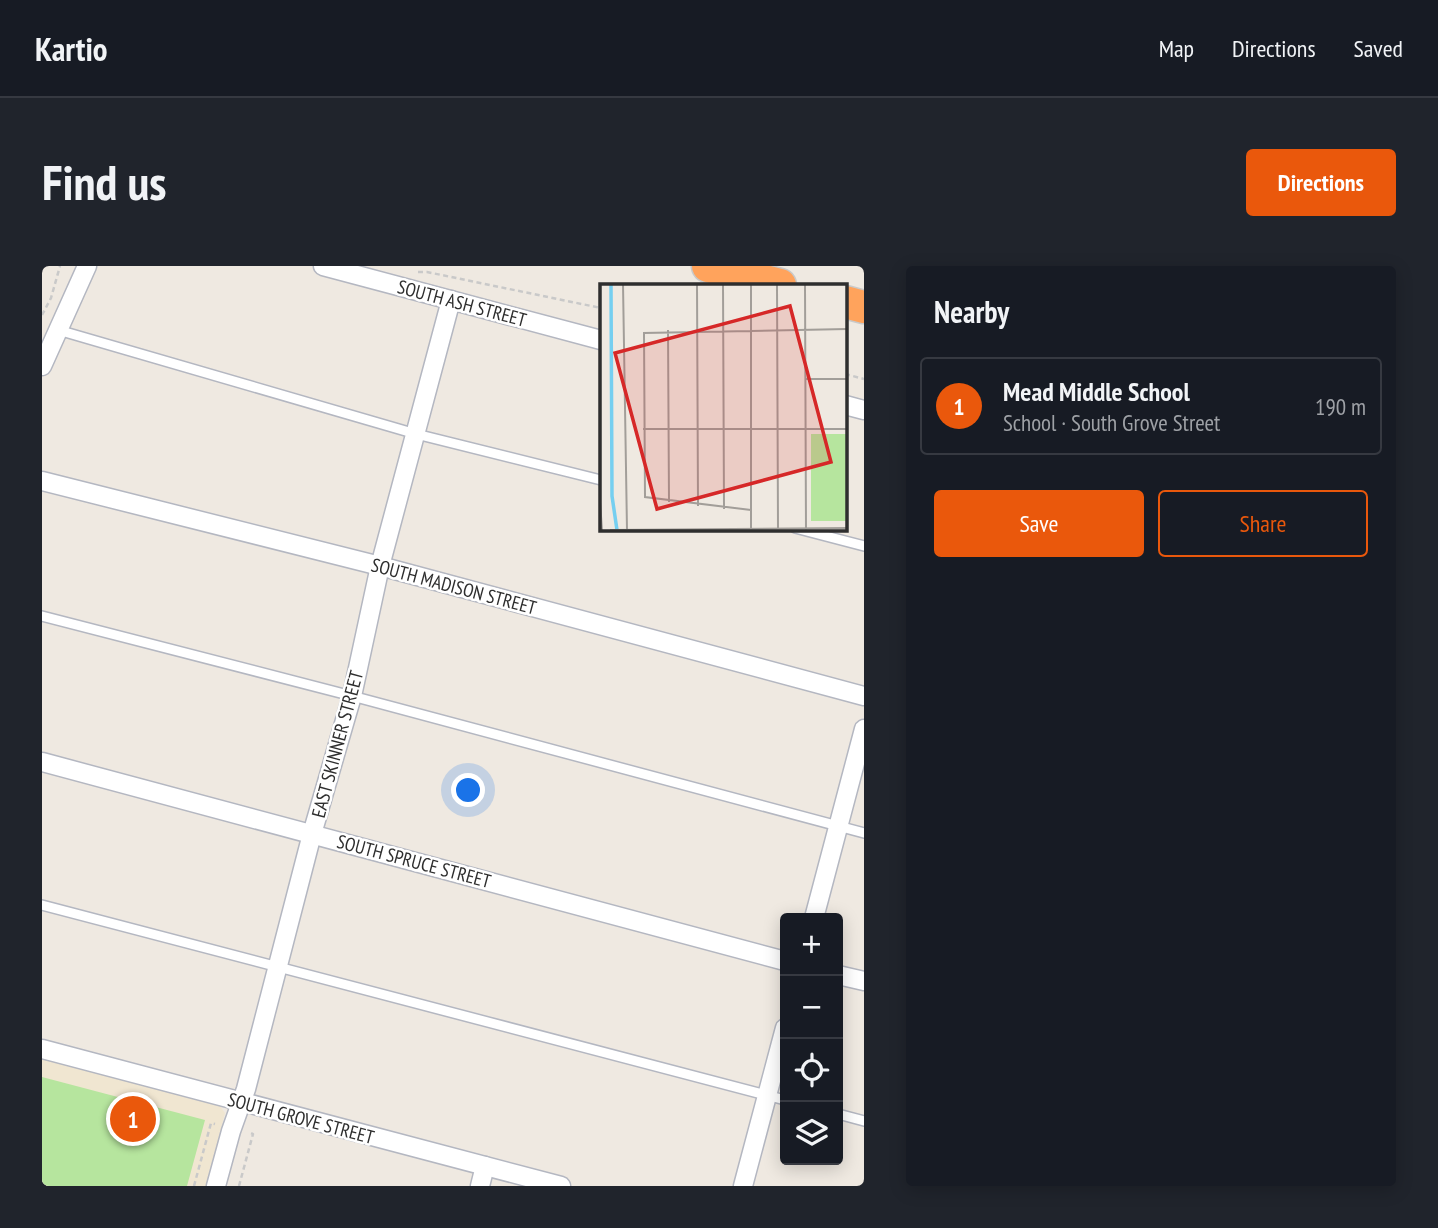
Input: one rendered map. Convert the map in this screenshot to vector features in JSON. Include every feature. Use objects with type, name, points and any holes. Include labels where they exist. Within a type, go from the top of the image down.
[{"type":"highway","points":[[708,266],[776,284]]},
{"type":"highway","points":[[846,302],[864,307]]},
{"type":"street","points":[[42,366],[88,266]]},
{"type":"street","name":"SOUTH ASH STREET","points":[[323,266],[600,340]]},
{"type":"street","name":"EAST SKINNER STREET","points":[[216,1186],[242,1102],[312,834],[352,696],[380,566],[451,300]]},
{"type":"street","points":[[846,405],[864,410]]},
{"type":"street","name":"SOUTH MADISON STREET","points":[[42,481],[380,566],[864,696]]},
{"type":"street","points":[[815,913],[864,729]]},
{"type":"street","name":"SOUTH SPRUCE STREET","points":[[42,762],[780,960]]},
{"type":"street","points":[[842,976],[864,981]]},
{"type":"street","points":[[743,1186],[782,1039]]},
{"type":"street","name":"SOUTH GROVE STREET","points":[[42,1049],[561,1186]]},
{"type":"street","points":[[480,1186],[485,1166]]},
{"type":"lane","points":[[58,330],[416,434],[600,480]]},
{"type":"lane","points":[[803,530],[864,546]]},
{"type":"lane","points":[[42,616],[864,833]]},
{"type":"lane","points":[[42,905],[780,1099]]},
{"type":"lane","points":[[843,1115],[864,1121]]},
{"type":"path","points":[[42,315],[51,298],[60,266]]},
{"type":"path","points":[[416,272],[427,272],[600,308]]},
{"type":"path","points":[[846,374],[864,379]]},
{"type":"shaded area","points":[[42,1058],[219,1105],[225,1113],[206,1186],[42,1186]]},
{"type":"green space","points":[[42,1077],[205,1120],[187,1186],[42,1186]]},
{"type":"place","name":"Mead Middle School","points":[[133,1119]]}]
